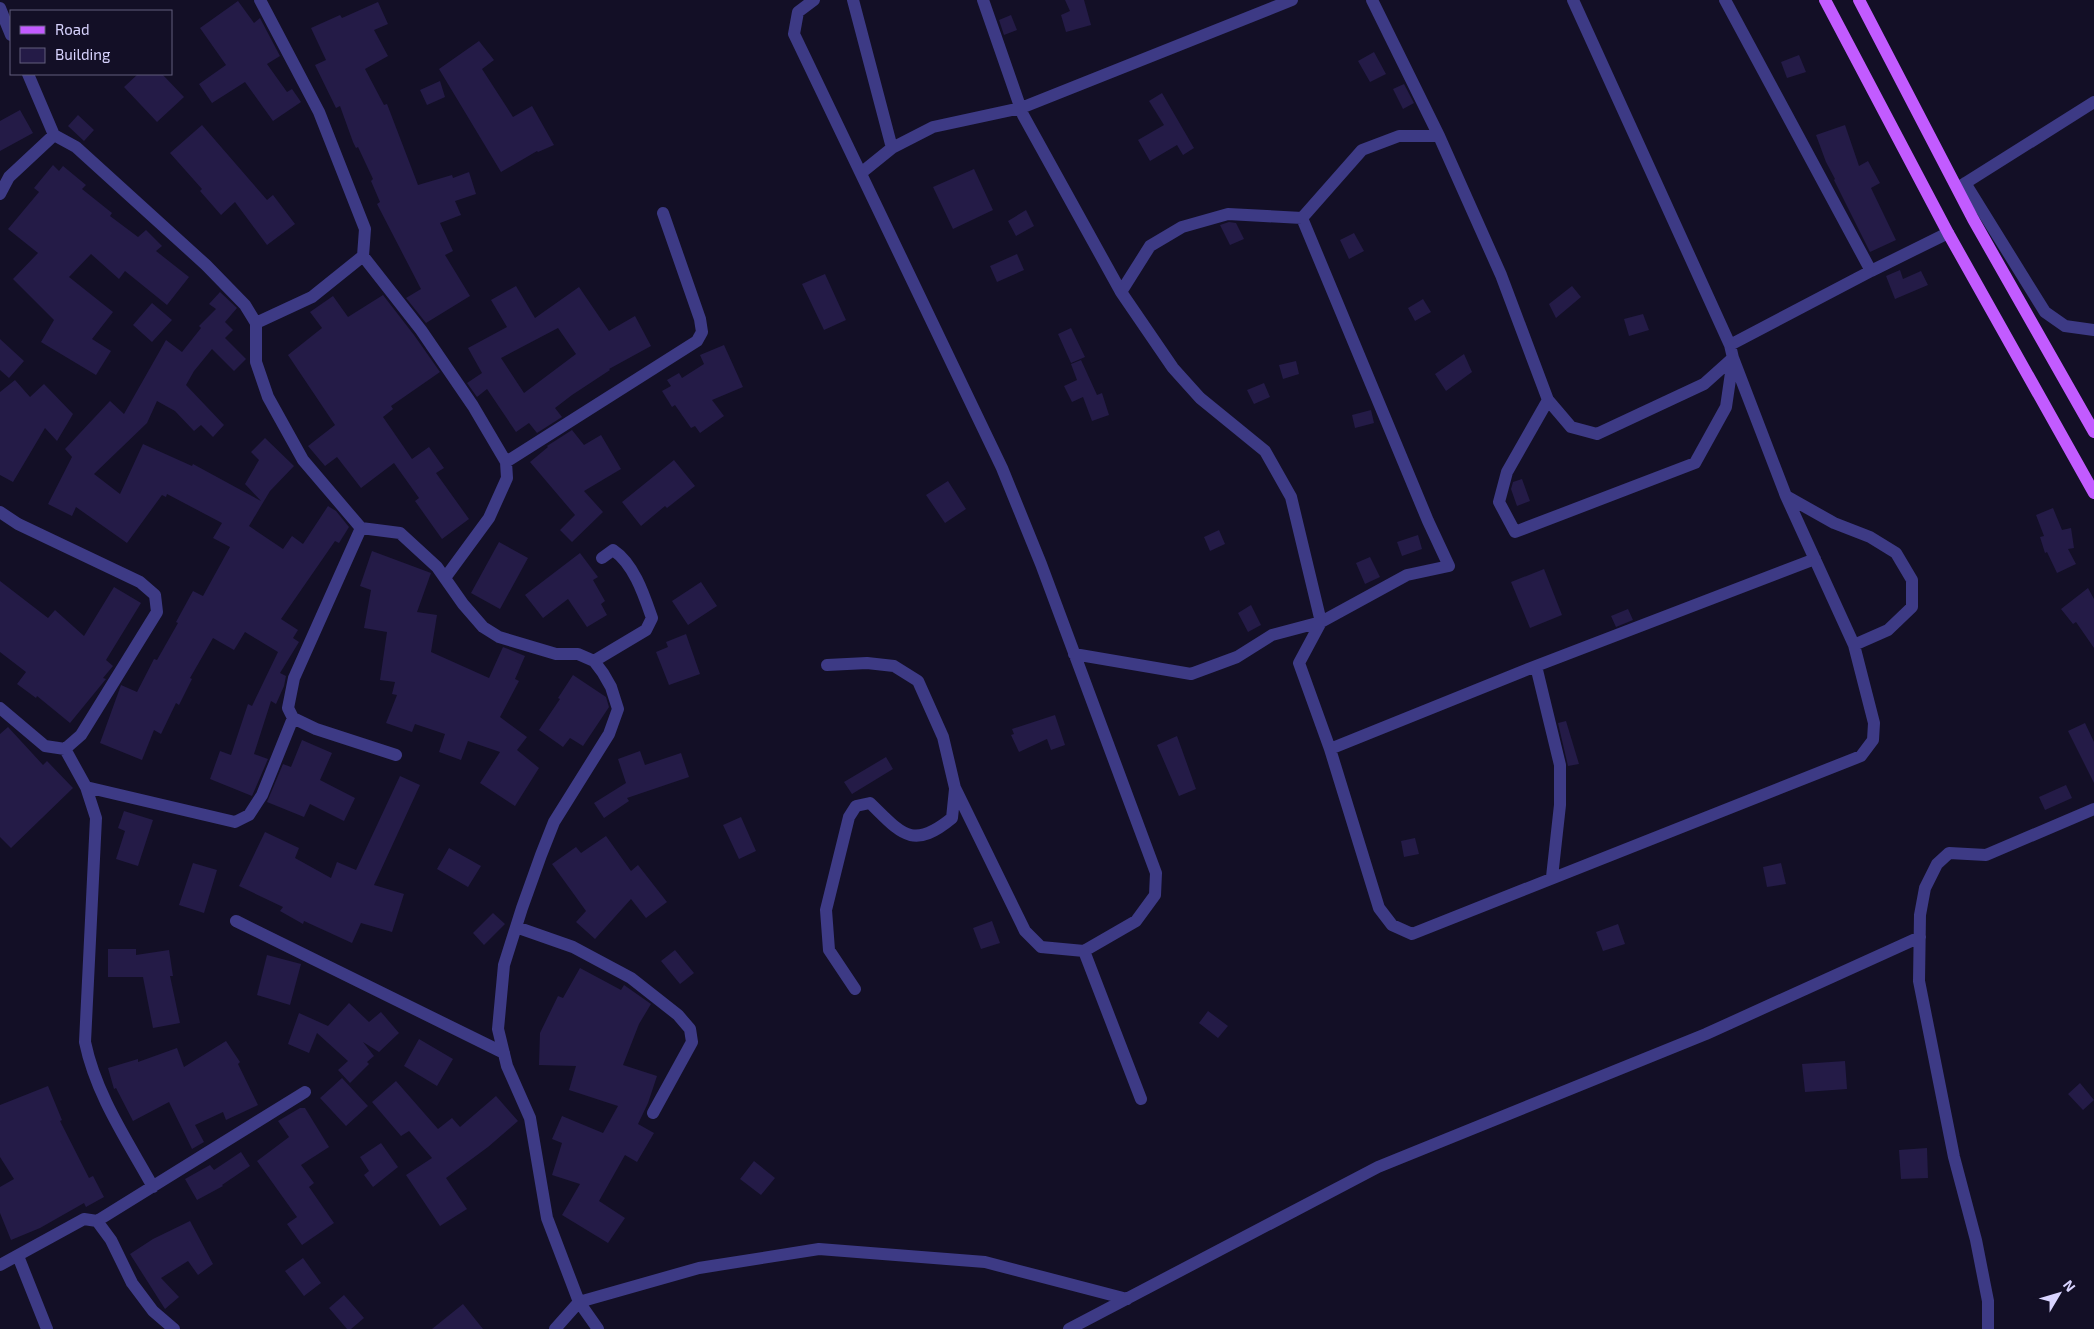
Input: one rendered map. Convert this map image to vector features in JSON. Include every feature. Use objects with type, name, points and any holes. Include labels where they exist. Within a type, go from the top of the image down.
[{"type":"main road","points":[[1825,0],[1948,233],[2094,493]]},
{"type":"main road","points":[[1859,0],[2094,432]]},
{"type":"street","points":[[260,0],[319,112],[365,229],[363,256],[426,338],[473,406],[506,462],[507,478],[489,518],[445,578]]},
{"type":"street","points":[[814,0],[798,12],[794,34],[1002,468],[1156,873],[1155,895],[1136,921],[1084,951],[1041,947],[1025,931],[955,788],[943,737],[918,681],[894,666],[867,663],[827,665]]},
{"type":"street","points":[[854,0],[892,148]]},
{"type":"street","points":[[984,0],[1021,108],[1121,292],[1173,368],[1200,398],[1265,452],[1290,497],[1321,622],[1299,664],[1330,749],[1379,908],[1392,925],[1412,934],[1861,756],[1873,740],[1874,723],[1854,645],[1786,496],[1732,351],[1573,0]]},
{"type":"street","points":[[861,173],[892,148],[933,127],[1021,108],[1292,0]]},
{"type":"street","points":[[1372,0],[1439,136],[1501,275],[1548,400],[1571,427],[1597,434],[1704,384],[1732,351],[1871,271],[1948,233]]},
{"type":"street","points":[[1725,0],[1871,271]]},
{"type":"street","points":[[0,8],[10,33]]},
{"type":"street","points":[[28,75],[54,135],[76,147],[206,265],[245,305],[256,323],[256,362],[268,397],[303,460],[361,528],[400,533],[438,567],[463,604],[483,627],[499,637],[556,654],[578,654],[594,661],[607,680],[618,709],[609,734],[554,822],[516,926],[504,965],[498,1029],[507,1066],[530,1118],[547,1218],[579,1302],[598,1329]]},
{"type":"street","points":[[2094,102],[1961,186],[2045,312],[2065,326],[2094,330]]},
{"type":"street","points":[[0,194],[9,176],[54,135]]},
{"type":"street","points":[[1302,218],[1362,150],[1399,136],[1439,136]]},
{"type":"street","points":[[506,462],[697,341],[702,332],[700,319],[663,213]]},
{"type":"street","points":[[1121,292],[1150,246],[1182,227],[1228,214],[1302,218]]},
{"type":"street","points":[[1074,654],[1191,674],[1237,657],[1272,635],[1321,622],[1407,575],[1450,566],[1424,512],[1302,218]]},
{"type":"street","points":[[256,323],[312,297],[363,256]]},
{"type":"street","points":[[1548,400],[1507,472],[1499,502],[1515,532],[1695,463],[1726,407],[1732,351]]},
{"type":"street","points":[[1786,496],[1834,523],[1870,537],[1896,553],[1912,580],[1912,607],[1888,630],[1854,645]]},
{"type":"street","points":[[0,512],[18,524],[140,582],[155,595],[157,612],[81,735],[65,749],[45,746],[2,712]]},
{"type":"street","points":[[86,787],[234,822],[249,815],[262,795],[292,718],[288,708],[294,678],[361,528]]},
{"type":"street","points":[[594,661],[646,630],[652,618],[646,599],[624,557],[613,550],[602,558]]},
{"type":"street","points":[[1330,749],[1536,666],[1815,559]]},
{"type":"street","points":[[1536,666],[1560,765],[1560,805],[1552,877]]},
{"type":"street","points":[[292,718],[316,729],[396,755]]},
{"type":"street","points":[[65,749],[86,787],[96,818],[85,1042],[89,1061],[100,1091],[152,1187]]},
{"type":"street","points":[[854,989],[830,950],[826,910],[849,817],[856,806],[870,803],[901,832],[918,836],[936,831],[952,818],[955,788]]},
{"type":"street","points":[[1988,1329],[1988,1301],[1976,1240],[1954,1157],[1918,981],[1920,915],[1925,888],[1938,864],[1949,853],[1986,855],[2094,809]]},
{"type":"street","points":[[236,921],[504,1052]]},
{"type":"street","points":[[516,926],[573,947],[631,978],[678,1015],[690,1029],[692,1042],[653,1113]]},
{"type":"street","points":[[1068,1329],[1378,1167],[1706,1034],[1920,937]]},
{"type":"street","points":[[1084,951],[1141,1099]]},
{"type":"street","points":[[0,1265],[84,1219],[97,1221],[305,1092]]},
{"type":"street","points":[[97,1221],[111,1240],[132,1283],[153,1311],[174,1329]]},
{"type":"street","points":[[555,1329],[579,1302],[699,1268],[819,1249],[985,1262],[1126,1299]]},
{"type":"street","points":[[18,1256],[46,1329]]},
{"type":"building","points":[[1065,0],[1084,0],[1091,25],[1066,32],[1061,15],[1070,11]]},
{"type":"building","points":[[238,1],[254,23],[260,18],[280,56],[267,64],[287,92],[292,89],[301,102],[273,121],[245,82],[212,103],[199,84],[226,65],[200,28]]},
{"type":"building","points":[[378,2],[388,24],[374,30],[388,56],[365,69],[384,105],[387,104],[418,185],[452,175],[453,178],[469,172],[476,194],[455,201],[461,215],[440,223],[453,251],[445,255],[470,296],[426,323],[406,298],[421,289],[377,204],[380,202],[371,181],[373,179],[358,147],[356,148],[353,142],[340,106],[336,108],[315,65],[326,60],[311,28],[340,15],[342,18]]},
{"type":"building","points":[[1011,15],[1017,30],[1004,35],[999,20]]},
{"type":"building","points":[[479,41],[494,60],[482,69],[513,117],[532,106],[554,145],[537,151],[501,172],[439,69]]},
{"type":"building","points":[[1374,52],[1386,74],[1370,82],[1358,61]]},
{"type":"building","points":[[1799,55],[1806,72],[1787,78],[1781,62]]},
{"type":"building","points":[[137,75],[163,75],[184,97],[157,122],[124,87]]},
{"type":"building","points":[[440,81],[445,97],[427,105],[420,90]]},
{"type":"building","points":[[1404,84],[1414,103],[1403,109],[1393,89]]},
{"type":"building","points":[[1162,93],[1194,148],[1183,155],[1177,145],[1150,161],[1138,140],[1164,125],[1149,101]]},
{"type":"building","points":[[20,110],[33,133],[0,151],[0,121]]},
{"type":"building","points":[[78,115],[94,130],[84,141],[68,126]]},
{"type":"building","points":[[202,125],[267,200],[273,195],[295,224],[267,245],[235,202],[221,215],[200,191],[202,189],[170,153]]},
{"type":"building","points":[[1845,125],[1859,166],[1868,161],[1880,183],[1871,188],[1896,240],[1870,252],[1834,180],[1816,135]]},
{"type":"building","points":[[53,165],[59,171],[63,166],[86,185],[82,189],[112,213],[110,216],[138,237],[146,230],[162,246],[156,251],[189,277],[167,305],[125,271],[119,279],[91,254],[69,277],[113,312],[92,339],[111,351],[96,375],[41,342],[54,320],[13,279],[38,253],[8,229],[39,192],[34,188]]},
{"type":"building","points":[[974,169],[993,210],[953,229],[933,187]]},
{"type":"building","points":[[1026,210],[1034,226],[1016,236],[1008,221]]},
{"type":"building","points":[[1229,222],[1236,223],[1244,239],[1230,245],[1220,225]]},
{"type":"building","points":[[1354,233],[1364,251],[1349,259],[1340,240]]},
{"type":"building","points":[[1017,254],[1024,270],[997,282],[990,266]]},
{"type":"building","points":[[1900,270],[1903,279],[1921,271],[1928,285],[1895,299],[1886,276]]},
{"type":"building","points":[[825,274],[846,320],[824,330],[802,284]]},
{"type":"building","points":[[516,286],[535,318],[579,287],[609,331],[635,316],[651,346],[609,369],[572,395],[555,408],[562,417],[537,433],[529,423],[516,432],[487,389],[477,397],[467,383],[482,373],[468,348],[507,327],[491,300]],"holes":[[[558,328],[576,354],[524,393],[501,358]]]},
{"type":"building","points":[[1572,286],[1581,297],[1556,318],[1549,304]]},
{"type":"building","points":[[220,292],[237,308],[225,322],[233,330],[225,338],[246,359],[234,371],[212,349],[194,371],[186,385],[224,425],[213,437],[201,425],[194,431],[175,411],[157,401],[147,423],[94,474],[120,494],[143,444],[192,466],[193,464],[261,501],[245,484],[259,460],[251,452],[265,438],[294,466],[270,491],[249,526],[283,549],[292,536],[303,544],[328,506],[336,511],[349,527],[339,543],[335,541],[281,619],[298,630],[293,638],[299,642],[280,673],[286,676],[284,686],[276,704],[271,701],[254,754],[268,759],[252,796],[210,779],[220,751],[231,755],[248,704],[252,706],[278,652],[245,632],[234,650],[213,638],[190,678],[192,679],[179,705],[176,703],[161,734],[154,730],[142,760],[100,743],[121,685],[137,692],[154,659],[157,660],[178,623],[176,622],[193,591],[203,596],[230,547],[213,538],[222,523],[167,494],[166,497],[162,495],[127,543],[76,507],[72,516],[48,504],[72,457],[65,449],[110,401],[124,414],[166,340],[182,352],[201,328],[199,326],[216,309],[209,304]]},
{"type":"building","points":[[383,295],[440,372],[391,406],[393,409],[383,417],[412,459],[429,447],[444,468],[436,473],[469,519],[442,539],[415,501],[419,498],[394,463],[361,488],[337,457],[325,466],[308,446],[335,425],[288,355],[322,328],[310,312],[333,296],[348,317]]},
{"type":"building","points":[[1423,299],[1431,312],[1415,321],[1408,308]]},
{"type":"building","points":[[152,303],[172,320],[152,342],[133,325]]},
{"type":"building","points":[[1643,314],[1649,330],[1629,336],[1624,319]]},
{"type":"building","points":[[1071,328],[1085,357],[1071,363],[1058,334]]},
{"type":"building","points":[[0,339],[24,361],[9,378],[0,370]]},
{"type":"building","points":[[724,345],[743,387],[712,400],[724,416],[700,433],[695,426],[691,428],[675,405],[672,407],[662,391],[671,386],[667,380],[679,373],[682,378],[704,364],[700,355]]},
{"type":"building","points":[[1464,354],[1472,372],[1446,391],[1435,374]]},
{"type":"building","points":[[1081,360],[1097,395],[1102,393],[1109,415],[1092,421],[1083,397],[1072,402],[1064,386],[1077,380],[1071,364]]},
{"type":"building","points":[[1296,361],[1299,374],[1283,379],[1279,365]]},
{"type":"building","points":[[15,380],[30,397],[44,384],[73,414],[57,441],[45,428],[13,482],[0,475],[0,392]]},
{"type":"building","points":[[1264,383],[1270,397],[1254,404],[1247,390]]},
{"type":"building","points":[[1371,410],[1374,423],[1355,428],[1352,415]]},
{"type":"building","points":[[572,430],[584,445],[601,435],[621,469],[584,491],[603,512],[572,542],[560,530],[575,515],[530,462],[547,446]]},
{"type":"building","points":[[674,460],[695,486],[667,508],[665,506],[641,526],[622,502]]},
{"type":"building","points":[[1522,479],[1530,501],[1517,506],[1511,489],[1513,482]]},
{"type":"building","points":[[948,481],[966,509],[945,523],[926,495]]},
{"type":"building","points":[[2053,508],[2062,530],[2071,528],[2074,548],[2068,549],[2076,564],[2057,573],[2047,552],[2045,553],[2040,537],[2044,536],[2036,515]]},
{"type":"building","points":[[1219,530],[1225,544],[1210,551],[1204,537]]},
{"type":"building","points":[[1418,535],[1422,549],[1402,556],[1397,542]]},
{"type":"building","points":[[499,542],[528,558],[500,609],[471,593]]},
{"type":"building","points":[[372,551],[431,573],[417,612],[437,615],[431,652],[489,678],[503,647],[525,656],[515,679],[519,681],[500,717],[527,737],[517,750],[539,768],[515,806],[480,783],[500,752],[468,741],[461,760],[439,752],[445,734],[415,724],[412,732],[386,723],[397,695],[392,694],[395,682],[380,680],[387,632],[364,628],[371,590],[360,586]]},
{"type":"building","points":[[580,553],[598,577],[593,580],[605,601],[601,604],[607,615],[587,627],[568,599],[543,618],[525,595]]},
{"type":"building","points":[[1370,557],[1380,577],[1365,584],[1356,563]]},
{"type":"building","points":[[1544,569],[1562,615],[1530,628],[1511,582]]},
{"type":"building","points":[[0,581],[48,618],[55,610],[84,636],[114,587],[141,603],[106,660],[113,666],[103,678],[106,679],[70,723],[37,696],[36,698],[17,684],[26,672],[0,652]]},
{"type":"building","points":[[701,582],[717,606],[688,625],[672,601]]},
{"type":"building","points":[[2088,588],[2094,599],[2094,648],[2076,622],[2073,624],[2061,609]]},
{"type":"building","points":[[1251,605],[1261,625],[1248,632],[1238,613]]},
{"type":"building","points":[[1628,609],[1633,620],[1616,627],[1611,616]]},
{"type":"building","points":[[686,634],[700,674],[669,685],[656,652],[668,647],[666,642]]},
{"type":"building","points":[[573,675],[606,697],[609,707],[583,746],[570,738],[563,747],[539,730],[560,699],[558,698]]},
{"type":"building","points":[[1055,715],[1065,745],[1051,750],[1047,739],[1019,752],[1011,735],[1014,734],[1012,729]]},
{"type":"building","points":[[1566,721],[1579,764],[1568,766],[1558,723]]},
{"type":"building","points":[[2085,723],[2094,742],[2094,783],[2068,731]]},
{"type":"building","points":[[8,727],[43,765],[47,761],[73,788],[11,848],[0,837],[0,734]]},
{"type":"building","points":[[1177,736],[1196,789],[1179,796],[1157,745]]},
{"type":"building","points":[[302,740],[332,753],[320,780],[355,798],[344,821],[310,804],[304,817],[267,802],[283,764],[291,767]]},
{"type":"building","points":[[640,751],[645,765],[681,753],[689,777],[627,798],[629,801],[604,818],[594,803],[626,783],[618,759]]},
{"type":"building","points":[[886,757],[893,769],[852,794],[844,782]]},
{"type":"building","points":[[400,776],[420,785],[374,885],[404,894],[392,932],[361,923],[352,943],[304,921],[303,924],[280,911],[283,907],[239,886],[265,832],[299,848],[295,858],[331,878],[337,862],[356,870]]},
{"type":"building","points":[[2066,785],[2072,798],[2045,810],[2039,797]]},
{"type":"building","points":[[124,811],[153,820],[138,866],[116,859],[125,831],[118,828]]},
{"type":"building","points":[[741,817],[756,851],[739,859],[723,825]]},
{"type":"building","points":[[606,836],[631,871],[638,865],[667,902],[646,918],[631,899],[595,939],[576,922],[586,911],[552,864],[576,847],[581,853]]},
{"type":"building","points":[[1415,838],[1419,854],[1404,857],[1401,841]]},
{"type":"building","points":[[449,848],[481,866],[468,887],[437,869]]},
{"type":"building","points":[[193,863],[217,870],[204,913],[179,905]]},
{"type":"building","points":[[1781,863],[1786,884],[1767,887],[1763,867]]},
{"type":"building","points":[[493,913],[505,924],[484,945],[473,933]]},
{"type":"building","points":[[992,921],[1000,943],[981,949],[973,928]]},
{"type":"building","points":[[1618,924],[1625,944],[1603,951],[1596,932]]},
{"type":"building","points":[[108,949],[136,949],[136,955],[169,950],[173,976],[170,976],[180,1023],[153,1028],[143,977],[108,977]]},
{"type":"building","points":[[675,950],[694,973],[680,984],[661,961]]},
{"type":"building","points":[[267,955],[301,964],[290,1005],[257,995]]},
{"type":"building","points":[[580,968],[621,990],[624,985],[651,1004],[639,1024],[623,1065],[657,1076],[648,1103],[638,1124],[654,1133],[637,1162],[625,1155],[599,1201],[625,1218],[608,1243],[562,1215],[580,1184],[552,1175],[562,1143],[552,1139],[562,1116],[603,1133],[618,1106],[569,1090],[576,1066],[539,1065],[540,1033],[558,996],[563,998]]},
{"type":"building","points":[[349,1003],[369,1022],[381,1012],[399,1033],[379,1052],[363,1042],[374,1056],[367,1062],[369,1064],[350,1083],[338,1070],[348,1061],[317,1033],[309,1053],[288,1044],[299,1013],[328,1026]]},
{"type":"building","points":[[1208,1011],[1228,1026],[1218,1038],[1199,1023]]},
{"type":"building","points":[[419,1039],[453,1059],[437,1086],[404,1066]]},
{"type":"building","points":[[226,1041],[240,1062],[238,1064],[258,1105],[226,1120],[223,1112],[195,1125],[204,1142],[192,1149],[169,1102],[133,1121],[116,1088],[114,1089],[108,1068],[138,1059],[138,1062],[177,1048],[184,1067]]},
{"type":"building","points":[[1845,1061],[1847,1089],[1805,1092],[1802,1064]]},
{"type":"building","points":[[342,1078],[368,1106],[346,1126],[320,1098]]},
{"type":"building","points":[[396,1081],[438,1129],[452,1118],[460,1127],[496,1096],[518,1121],[488,1147],[446,1178],[467,1209],[440,1226],[406,1175],[432,1158],[409,1131],[401,1136],[372,1102]]},
{"type":"building","points":[[2080,1083],[2094,1100],[2083,1110],[2068,1094]]},
{"type":"building","points":[[48,1086],[62,1120],[60,1121],[89,1178],[93,1176],[104,1197],[86,1207],[84,1203],[40,1228],[11,1240],[0,1213],[0,1187],[14,1179],[0,1157],[0,1105]]},
{"type":"building","points":[[300,1108],[305,1108],[329,1147],[301,1165],[314,1183],[309,1187],[334,1223],[302,1245],[287,1224],[297,1217],[257,1161],[289,1137],[278,1121]]},
{"type":"building","points":[[381,1143],[398,1167],[373,1187],[364,1175],[369,1171],[360,1157]]},
{"type":"building","points":[[1927,1148],[1928,1178],[1901,1179],[1899,1150]]},
{"type":"building","points":[[241,1152],[250,1166],[223,1186],[197,1200],[185,1179],[210,1165],[214,1170]]},
{"type":"building","points":[[754,1161],[775,1178],[761,1195],[740,1179]]},
{"type":"building","points":[[190,1221],[213,1264],[198,1275],[188,1261],[161,1278],[179,1297],[165,1309],[130,1254],[153,1239]]},
{"type":"building","points":[[303,1258],[321,1283],[304,1296],[285,1271]]},
{"type":"building","points":[[344,1295],[364,1318],[351,1329],[347,1329],[329,1308]]},
{"type":"building","points":[[463,1304],[483,1329],[432,1329]]}]
